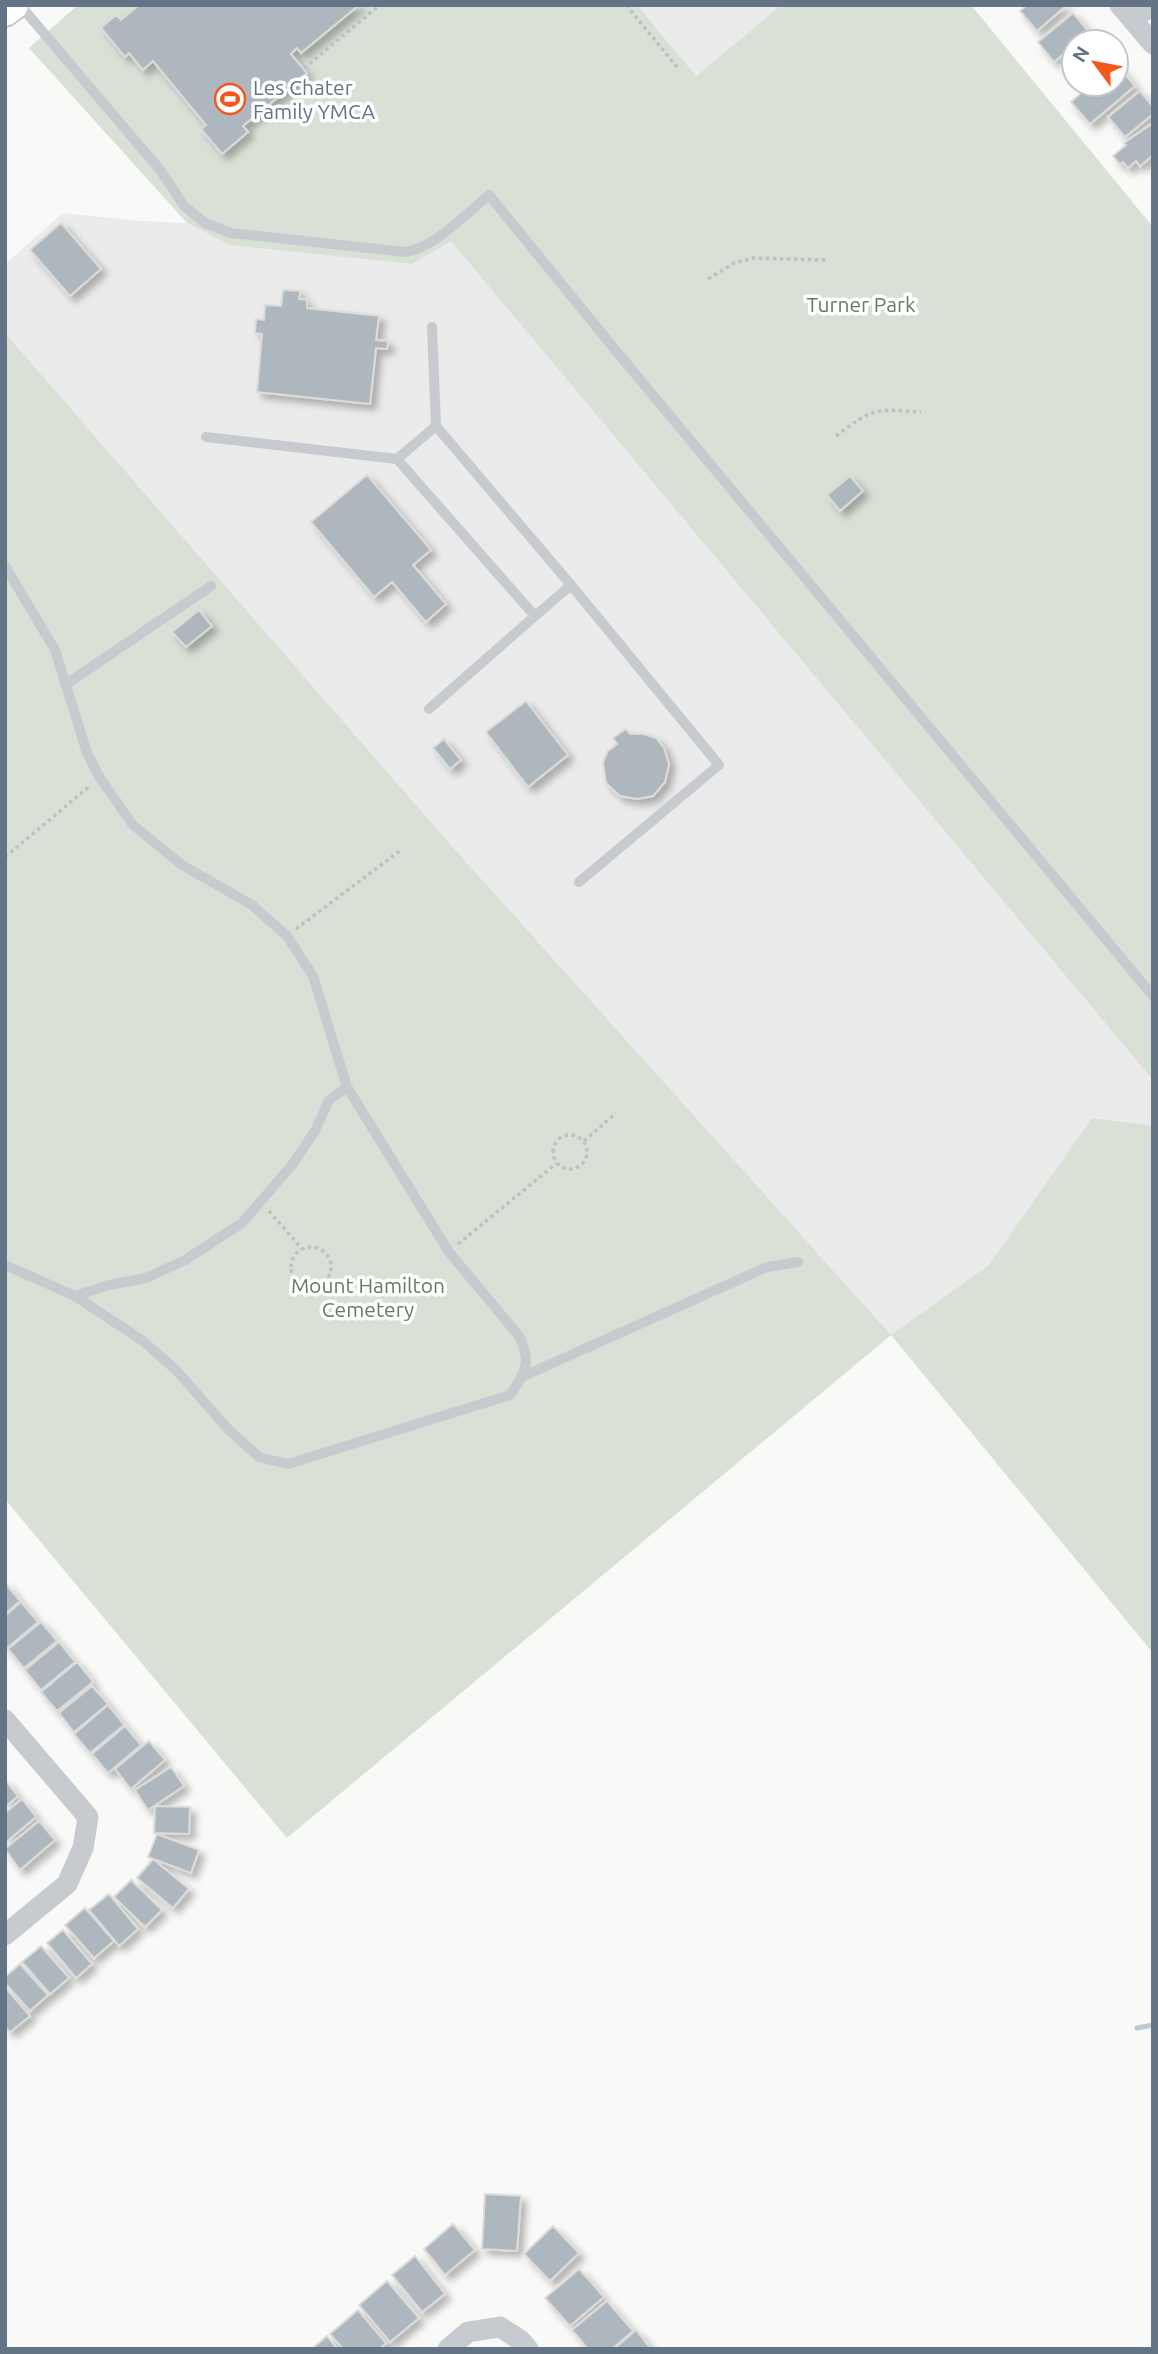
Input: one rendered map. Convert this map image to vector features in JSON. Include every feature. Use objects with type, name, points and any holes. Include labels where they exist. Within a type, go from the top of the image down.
[{"type":"main road","points":[[5,11],[13,5]]},
{"type":"street","points":[[1151,5],[1126,13],[1153,44]]},
{"type":"street","points":[[5,1720],[88,1817],[83,1848],[67,1884],[5,1934]]},
{"type":"street","points":[[448,2349],[468,2332],[500,2327],[520,2340],[528,2349]]},
{"type":"lane","points":[[20,5],[161,171],[184,206],[205,223],[231,233],[405,252],[414,251],[430,243],[489,195],[1153,996]]},
{"type":"lane","points":[[432,327],[436,426],[719,765],[579,882]]},
{"type":"lane","points":[[397,459],[436,426]]},
{"type":"lane","points":[[206,437],[397,459],[535,616]]},
{"type":"lane","points":[[5,566],[55,650],[87,754],[100,778],[133,825],[182,865],[252,905],[287,936],[313,976],[347,1087],[449,1252],[519,1336],[527,1352],[524,1376],[510,1395],[288,1464],[259,1457],[228,1429],[201,1397],[143,1341],[75,1296],[5,1265]]},
{"type":"lane","points":[[429,709],[571,585]]},
{"type":"lane","points":[[65,685],[211,586]]},
{"type":"lane","points":[[75,1296],[109,1285],[146,1278],[185,1260],[242,1223],[292,1165],[315,1131],[329,1100],[347,1087]]},
{"type":"lane","points":[[524,1376],[767,1268],[798,1262]]},
{"type":"path","points":[[304,68],[380,5]]},
{"type":"path","points":[[626,5],[677,67]]},
{"type":"path","points":[[708,279],[734,262],[754,258],[827,260]]},
{"type":"path","points":[[836,436],[864,415],[881,409],[921,412]]},
{"type":"path","points":[[5,857],[100,778]]},
{"type":"path","points":[[287,936],[401,850]]},
{"type":"path","points":[[584,1141],[616,1113]]},
{"type":"path","points":[[569,1134],[584,1141],[588,1152],[584,1163],[568,1169],[557,1163],[553,1153],[559,1138],[569,1134]]},
{"type":"path","points":[[449,1252],[557,1163]]},
{"type":"path","points":[[262,1203],[302,1249]]},
{"type":"path","points":[[316,1247],[328,1255],[332,1269],[320,1286],[302,1286],[293,1276],[293,1258],[302,1249],[316,1247]]},
{"type":"shaded area","points":[[637,5],[781,5],[696,76]]},
{"type":"shaded area","points":[[63,213],[187,223],[230,245],[451,240],[1153,1080],[1153,1126],[1092,1119],[989,1265],[891,1335],[450,844],[5,333],[5,264]]},
{"type":"green space","name":"Turner Park","points":[[78,5],[637,5],[696,76],[781,5],[971,5],[1153,227],[1153,1080],[451,241],[412,264],[230,245],[187,223],[29,48]]},
{"type":"green space","name":"Mount Hamilton Cemetery","points":[[5,333],[450,844],[891,1335],[287,1838],[5,1499]]},
{"type":"green space","points":[[1092,1118],[1153,1126],[1153,1653],[891,1335],[989,1265]]},
{"type":"building","name":"Les Chater Family YMCA","points":[[139,5],[359,5],[301,53],[297,48],[291,54],[307,73],[243,126],[248,132],[222,154],[201,129],[206,125],[153,61],[143,70],[129,53],[125,57],[101,28],[116,15],[121,20]]},
{"type":"building","points":[[1027,5],[1067,5],[1037,31],[1020,11]]},
{"type":"building","points":[[1073,13],[1086,28],[1060,28],[1060,57],[1054,62],[1038,42]]},
{"type":"building","points":[[1140,91],[1153,107],[1153,114],[1125,137],[1108,117]]},
{"type":"building","points":[[1075,98],[1121,98],[1090,124],[1071,102]]},
{"type":"building","points":[[1153,123],[1153,155],[1140,166],[1136,161],[1128,168],[1123,162],[1120,164],[1113,156],[1126,145],[1124,143]]},
{"type":"building","points":[[61,223],[101,269],[70,296],[30,250]]},
{"type":"building","points":[[283,290],[300,291],[299,299],[307,300],[307,308],[379,316],[376,340],[388,341],[387,349],[376,348],[370,404],[257,392],[262,334],[255,333],[256,319],[264,320],[265,305],[281,306]]},
{"type":"building","points":[[367,475],[431,550],[413,565],[446,604],[426,622],[392,582],[374,597],[311,522]]},
{"type":"building","points":[[850,476],[863,491],[840,511],[827,495]]},
{"type":"building","points":[[199,610],[212,626],[186,647],[172,632]]},
{"type":"building","points":[[526,701],[568,755],[528,787],[486,732]]},
{"type":"building","points":[[626,729],[630,734],[656,738],[664,748],[669,764],[665,782],[653,796],[637,799],[620,796],[606,783],[603,762],[608,751],[617,744],[613,738]]},
{"type":"building","points":[[444,739],[461,760],[450,769],[433,748]]},
{"type":"building","points":[[5,1583],[20,1601],[5,1614]]},
{"type":"building","points":[[21,1602],[38,1622],[6,1649],[5,1616]]},
{"type":"building","points":[[41,1622],[57,1641],[24,1668],[8,1649]]},
{"type":"building","points":[[59,1642],[75,1662],[41,1690],[25,1670]]},
{"type":"building","points":[[77,1662],[93,1682],[57,1711],[41,1692]]},
{"type":"building","points":[[92,1686],[108,1704],[74,1732],[59,1713]]},
{"type":"building","points":[[108,1705],[124,1725],[90,1753],[74,1734]]},
{"type":"building","points":[[125,1726],[141,1745],[108,1773],[92,1754]]},
{"type":"building","points":[[149,1741],[165,1760],[131,1789],[115,1769]]},
{"type":"building","points":[[171,1767],[184,1786],[148,1810],[135,1790]]},
{"type":"building","points":[[5,1780],[18,1796],[5,1807]]},
{"type":"building","points":[[22,1799],[36,1817],[5,1843],[5,1813]]},
{"type":"building","points":[[155,1806],[190,1807],[189,1834],[154,1833]]},
{"type":"building","points":[[39,1821],[55,1840],[20,1870],[5,1849]]},
{"type":"building","points":[[157,1834],[199,1850],[191,1873],[148,1857]]},
{"type":"building","points":[[153,1859],[189,1889],[173,1908],[137,1878]]},
{"type":"building","points":[[131,1880],[162,1910],[145,1927],[114,1897]]},
{"type":"building","points":[[109,1894],[138,1929],[119,1946],[89,1910]]},
{"type":"building","points":[[85,1908],[114,1941],[94,1958],[65,1925]]},
{"type":"building","points":[[63,1930],[92,1964],[76,1978],[47,1943]]},
{"type":"building","points":[[41,1946],[69,1978],[50,1994],[22,1962]]},
{"type":"building","points":[[20,1964],[48,1995],[30,2011],[5,1983],[5,1977]]},
{"type":"building","points":[[5,1987],[30,2016],[10,2032],[5,2027]]},
{"type":"building","points":[[485,2194],[521,2196],[517,2251],[482,2249]]},
{"type":"building","points":[[453,2224],[475,2250],[445,2275],[424,2249]]},
{"type":"building","points":[[553,2226],[579,2253],[550,2281],[524,2254]]},
{"type":"building","points":[[415,2256],[445,2294],[422,2312],[392,2275]]},
{"type":"building","points":[[579,2269],[604,2297],[570,2326],[545,2298]]},
{"type":"building","points":[[387,2281],[419,2318],[390,2342],[359,2305]]},
{"type":"building","points":[[607,2301],[633,2331],[612,2349],[588,2349],[572,2330]]},
{"type":"building","points":[[358,2310],[386,2343],[380,2349],[343,2349],[330,2334]]},
{"type":"building","points":[[636,2330],[651,2349],[614,2349]]},
{"type":"building","points":[[327,2336],[337,2349],[312,2349]]},
{"type":"waterway","points":[[1137,2028],[1153,2025]]},
{"type":"place","name":"Les Chater Family YMCA","points":[[230,99]]}]
